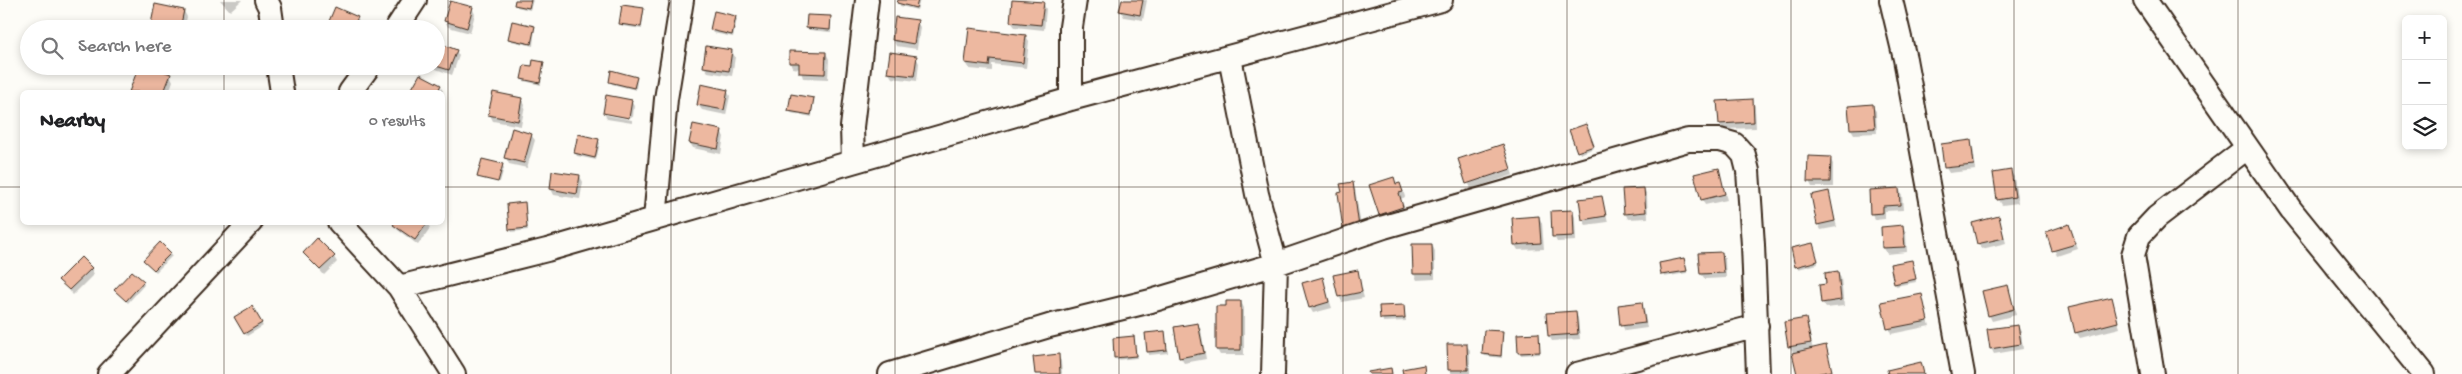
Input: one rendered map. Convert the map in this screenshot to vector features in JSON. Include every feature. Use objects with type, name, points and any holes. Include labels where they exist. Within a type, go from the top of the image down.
[{"type":"street","points":[[266,0],[270,8],[272,20]]},
{"type":"street","points":[[402,20],[415,0]]},
{"type":"street","points":[[655,219],[666,99],[682,0]]},
{"type":"street","points":[[853,161],[852,127],[867,0]]},
{"type":"street","points":[[1071,99],[1071,28],[1075,0]]},
{"type":"street","points":[[399,287],[547,250],[1071,99],[1441,0]]},
{"type":"street","points":[[1891,0],[1905,59],[1964,374]]},
{"type":"street","points":[[2145,0],[2297,217],[2424,374]]},
{"type":"street","points":[[1230,58],[1258,194],[1276,264],[1273,374]]},
{"type":"street","points":[[279,75],[282,90]]},
{"type":"street","points":[[351,90],[362,75]]},
{"type":"street","points":[[890,374],[1049,326],[1151,301],[1276,264],[1384,227],[1688,140],[1720,140],[1734,144],[1744,155],[1748,171],[1758,374]]},
{"type":"street","points":[[2153,374],[2133,255],[2139,236],[2157,217],[2247,148]]},
{"type":"street","points":[[109,374],[248,225]]},
{"type":"street","points":[[342,225],[399,287],[454,374]]},
{"type":"street","points":[[1577,374],[1757,326]]},
{"type":"building","points":[[515,0],[531,0],[529,8],[514,5]]},
{"type":"building","points":[[898,0],[918,0],[916,8],[897,3]]},
{"type":"building","points":[[1012,0],[1044,2],[1041,25],[1010,22]]},
{"type":"building","points":[[1122,0],[1143,0],[1140,15],[1119,11]]},
{"type":"building","points":[[450,1],[473,7],[467,28],[444,20]]},
{"type":"building","points":[[155,4],[184,10],[182,20],[152,20]]},
{"type":"building","points":[[622,5],[644,8],[641,27],[619,24]]},
{"type":"building","points":[[335,7],[358,17],[356,20],[330,20]]},
{"type":"building","points":[[714,11],[736,16],[732,35],[710,30]]},
{"type":"building","points":[[807,15],[831,16],[830,30],[806,28]]},
{"type":"building","points":[[895,17],[918,20],[914,44],[892,40]]},
{"type":"building","points":[[512,21],[535,26],[531,44],[508,39]]},
{"type":"building","points":[[969,28],[1026,35],[1023,63],[990,59],[989,66],[965,63]]},
{"type":"building","points":[[445,45],[457,50],[449,70],[445,69]]},
{"type":"building","points":[[706,46],[732,50],[729,71],[703,67]]},
{"type":"building","points":[[789,51],[826,52],[825,74],[799,73],[799,63],[789,63]]},
{"type":"building","points":[[890,52],[917,56],[914,76],[887,73]]},
{"type":"building","points":[[533,60],[544,62],[540,83],[521,79],[524,65],[532,66]]},
{"type":"building","points":[[611,70],[637,77],[634,88],[609,82]]},
{"type":"building","points":[[136,75],[171,75],[165,90],[130,90]]},
{"type":"building","points":[[419,75],[441,85],[438,90],[411,90]]},
{"type":"building","points":[[701,84],[728,90],[724,110],[697,105]]},
{"type":"building","points":[[493,92],[522,98],[518,121],[488,115]]},
{"type":"building","points":[[791,94],[814,98],[811,115],[788,111]]},
{"type":"building","points":[[606,95],[632,100],[629,118],[603,113]]},
{"type":"building","points":[[1753,99],[1754,122],[1719,124],[1717,101]]},
{"type":"building","points":[[1873,104],[1875,128],[1850,129],[1848,106]]},
{"type":"building","points":[[693,124],[722,130],[718,149],[689,143]]},
{"type":"building","points":[[1586,124],[1594,146],[1577,152],[1569,130]]},
{"type":"building","points":[[512,128],[532,134],[524,163],[504,158]]},
{"type":"building","points":[[578,134],[599,139],[595,158],[574,153]]},
{"type":"building","points":[[1971,140],[1974,165],[1944,168],[1941,144]]},
{"type":"building","points":[[1503,144],[1511,169],[1466,184],[1458,159]]},
{"type":"building","points":[[1808,156],[1831,157],[1830,182],[1807,182]]},
{"type":"building","points":[[482,159],[503,164],[498,182],[477,177]]},
{"type":"building","points":[[1719,168],[1725,194],[1701,200],[1694,174]]},
{"type":"building","points":[[2011,170],[2015,197],[1997,200],[1993,173]]},
{"type":"building","points":[[552,171],[580,175],[577,194],[550,189]]},
{"type":"building","points":[[1394,177],[1396,184],[1400,183],[1403,192],[1399,193],[1403,207],[1379,215],[1369,185]]},
{"type":"building","points":[[1353,182],[1359,227],[1343,229],[1338,193],[1342,192],[1340,184]]},
{"type":"building","points":[[1644,188],[1646,212],[1624,214],[1622,189]]},
{"type":"building","points":[[1899,188],[1900,205],[1883,206],[1883,213],[1870,214],[1869,190]]},
{"type":"building","points":[[1829,191],[1835,221],[1817,225],[1811,195]]},
{"type":"building","points":[[1602,196],[1606,216],[1582,220],[1579,199]]},
{"type":"building","points":[[525,202],[527,228],[509,230],[507,204]]},
{"type":"building","points":[[1573,210],[1574,236],[1552,237],[1551,211]]},
{"type":"building","points":[[1539,216],[1541,243],[1514,245],[1512,218]]},
{"type":"building","points":[[1999,216],[2004,238],[1977,244],[1972,223]]},
{"type":"building","points":[[2069,224],[2076,244],[2052,251],[2046,232]]},
{"type":"building","points":[[393,225],[426,225],[415,240]]},
{"type":"building","points":[[1903,225],[1905,247],[1882,248],[1881,227]]},
{"type":"building","points":[[317,238],[335,256],[320,270],[303,253]]},
{"type":"building","points":[[160,242],[171,253],[154,270],[143,260]]},
{"type":"building","points":[[1813,243],[1818,261],[1795,267],[1791,248]]},
{"type":"building","points":[[1412,244],[1432,244],[1433,274],[1413,274]]},
{"type":"building","points":[[1722,252],[1724,273],[1700,274],[1698,253]]},
{"type":"building","points":[[81,257],[92,268],[69,290],[58,280]]},
{"type":"building","points":[[1684,258],[1687,271],[1661,275],[1659,263]]},
{"type":"building","points":[[1912,260],[1916,279],[1894,284],[1890,264]]},
{"type":"building","points":[[1358,270],[1362,292],[1338,297],[1333,275]]},
{"type":"building","points":[[132,271],[144,281],[126,301],[114,290]]},
{"type":"building","points":[[1838,271],[1841,300],[1821,303],[1819,285],[1826,284],[1825,273]]},
{"type":"building","points":[[1323,277],[1329,302],[1309,308],[1302,283]]},
{"type":"building","points":[[2008,285],[2014,309],[1988,316],[1982,291]]},
{"type":"building","points":[[1922,294],[1928,321],[1887,329],[1881,302]]},
{"type":"building","points":[[2112,297],[2118,322],[2075,333],[2069,307]]},
{"type":"building","points":[[1226,301],[1241,301],[1241,350],[1216,350],[1216,306],[1226,306]]},
{"type":"building","points":[[1642,302],[1645,323],[1620,326],[1618,305]]},
{"type":"building","points":[[1404,305],[1405,318],[1380,319],[1379,306]]},
{"type":"building","points":[[252,306],[262,323],[244,334],[234,317]]},
{"type":"building","points":[[1576,311],[1578,334],[1548,336],[1546,313]]},
{"type":"building","points":[[1806,318],[1811,343],[1788,347],[1784,322]]},
{"type":"building","points":[[1198,323],[1204,353],[1179,358],[1174,327]]},
{"type":"building","points":[[2018,325],[2021,344],[1990,349],[1987,329]]},
{"type":"building","points":[[1484,330],[1503,331],[1501,356],[1482,354]]},
{"type":"building","points":[[1165,331],[1167,350],[1147,352],[1145,333]]},
{"type":"building","points":[[1539,333],[1540,352],[1518,353],[1517,334]]},
{"type":"building","points":[[1134,336],[1136,356],[1114,358],[1113,338]]},
{"type":"building","points":[[1447,344],[1467,344],[1468,370],[1448,370]]},
{"type":"building","points":[[1826,345],[1832,371],[1815,374],[1797,374],[1792,353]]},
{"type":"building","points":[[1059,354],[1060,374],[1035,374],[1033,357]]},
{"type":"building","points":[[1921,362],[1924,374],[1888,374],[1887,370]]},
{"type":"building","points":[[1424,365],[1425,374],[1403,374],[1402,369]]},
{"type":"building","points":[[1391,368],[1392,374],[1369,374],[1368,372]]}]
